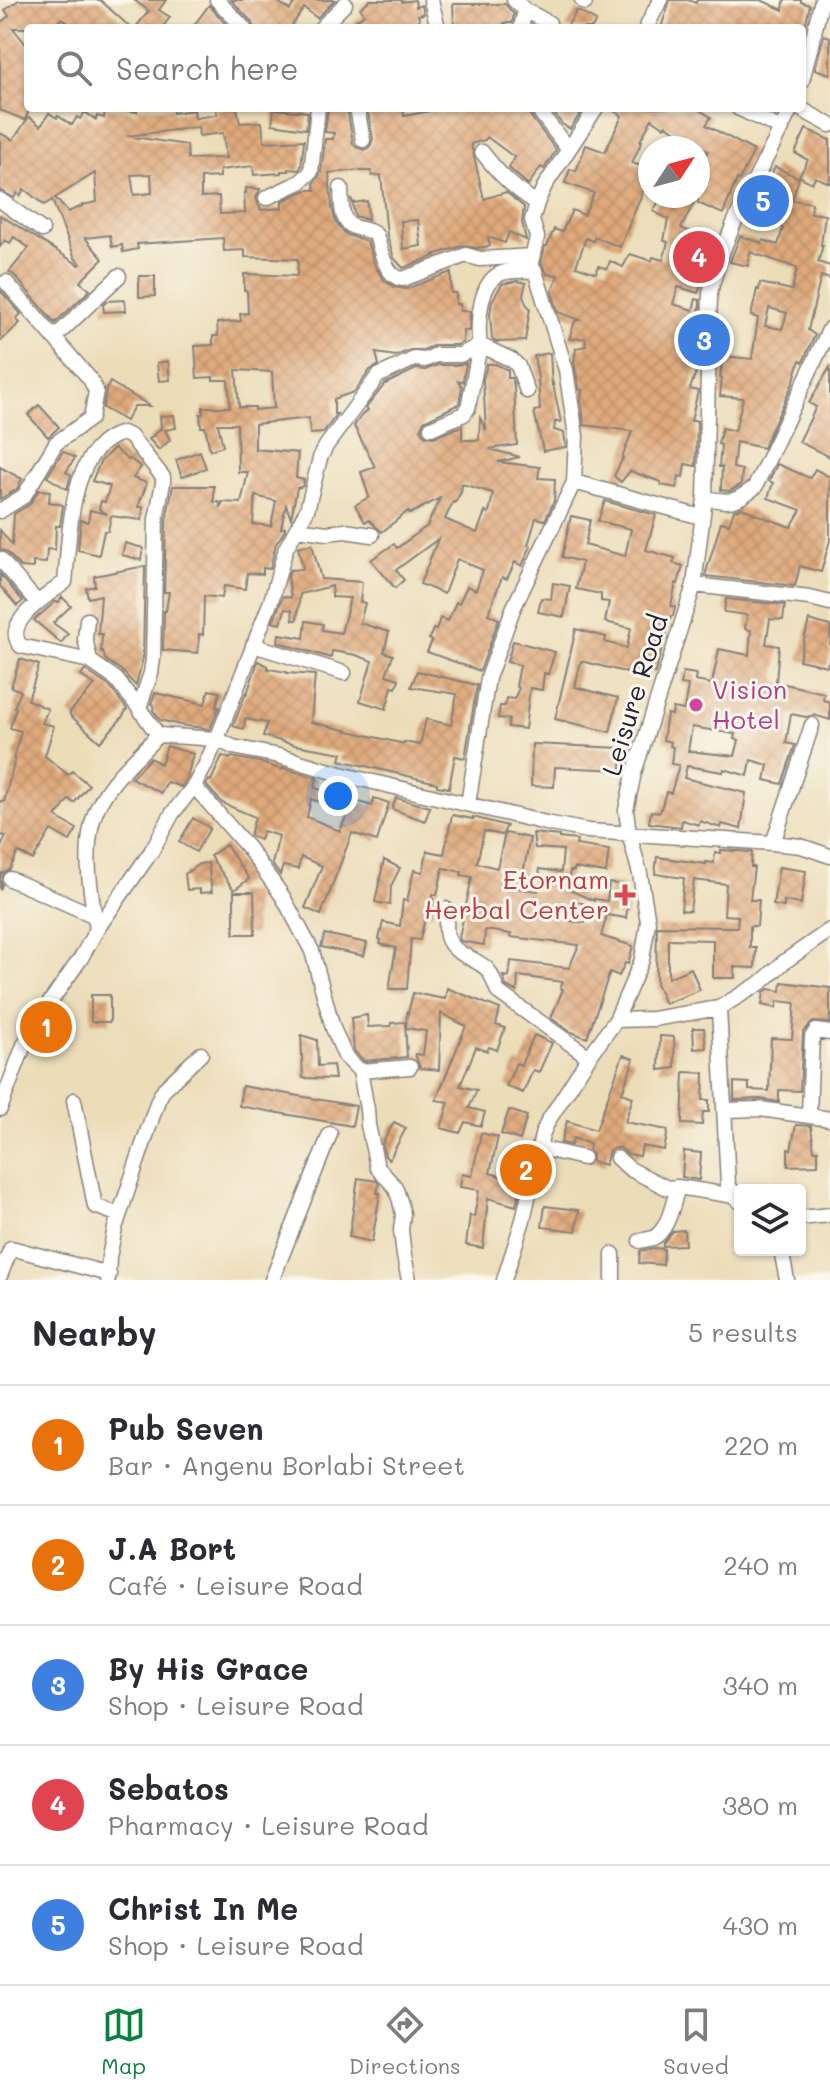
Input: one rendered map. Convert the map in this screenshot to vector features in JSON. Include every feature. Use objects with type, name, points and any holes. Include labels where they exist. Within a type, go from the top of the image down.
[{"type":"street","points":[[217,0],[240,24]]},
{"type":"street","points":[[431,0],[437,24]]},
{"type":"street","points":[[648,24],[660,0]]},
{"type":"street","points":[[806,65],[822,0]]},
{"type":"street","points":[[325,24],[345,4]]},
{"type":"street","points":[[519,5],[549,23]]},
{"type":"street","points":[[266,198],[300,182],[311,172],[318,112]]},
{"type":"street","points":[[358,112],[363,140]]},
{"type":"street","points":[[540,112],[568,149]]},
{"type":"street","points":[[468,804],[488,678],[513,609],[574,482],[576,436],[566,370],[533,264],[537,237],[532,220],[544,187],[593,112]]},
{"type":"street","points":[[746,112],[782,129]]},
{"type":"street","name":"Leisure Road","points":[[504,1280],[548,1121],[616,1020],[642,960],[648,922],[626,810],[634,773],[694,585],[705,498],[710,293],[718,260],[742,205],[789,112]]},
{"type":"street","points":[[806,112],[830,125]]},
{"type":"street","points":[[482,152],[502,177],[537,203]]},
{"type":"street","points":[[341,188],[346,222],[353,228],[371,230],[376,235],[390,273],[396,278],[403,279],[466,255],[533,264]]},
{"type":"street","points":[[0,200],[42,230]]},
{"type":"street","points":[[431,428],[464,414],[468,408],[480,345],[481,301],[488,286],[496,276],[533,264]]},
{"type":"street","points":[[54,338],[119,276]]},
{"type":"street","points":[[6,282],[90,379],[96,391],[91,418],[93,452]]},
{"type":"street","points":[[705,498],[738,500],[755,487],[830,328]]},
{"type":"street","points":[[480,345],[512,360],[518,366],[527,391]]},
{"type":"street","points":[[0,1109],[24,1045],[81,958],[96,923],[151,852],[172,814],[194,786],[217,739],[271,601],[286,548],[307,510],[320,458],[373,381],[389,369],[414,359],[460,355],[480,345]]},
{"type":"street","points":[[0,511],[27,493],[56,443],[91,418]]},
{"type":"street","points":[[139,708],[153,659],[156,519],[163,477],[131,437],[123,433],[110,438],[87,461],[74,503],[65,582],[36,601],[14,624],[12,633],[21,646],[90,661],[116,679],[158,735]]},
{"type":"street","points":[[574,482],[701,517]]},
{"type":"street","points":[[297,529],[372,535]]},
{"type":"street","points":[[0,559],[36,601]]},
{"type":"street","points":[[694,585],[830,603]]},
{"type":"street","points":[[87,620],[85,638],[90,661]]},
{"type":"street","points":[[253,645],[344,673]]},
{"type":"street","points":[[773,843],[812,725]]},
{"type":"street","points":[[158,735],[217,739],[233,747],[279,756],[344,775],[588,831],[773,843],[801,846],[830,856]]},
{"type":"street","points":[[96,923],[91,897],[89,829],[100,802],[115,780],[158,735]]},
{"type":"street","points":[[194,786],[249,849],[283,897],[312,951],[333,1028],[345,1056],[360,1071],[377,1167],[395,1187],[400,1201],[409,1280]]},
{"type":"street","points":[[10,879],[96,923]]},
{"type":"street","points":[[446,909],[447,936],[459,952],[486,968],[498,992],[589,1057]]},
{"type":"street","points":[[616,1020],[653,1019],[719,1008],[829,935]]},
{"type":"street","points":[[719,1008],[728,1185],[734,1194]]},
{"type":"street","points":[[809,1115],[812,1037],[816,1031],[830,1033]]},
{"type":"street","points":[[0,1276],[11,1248],[108,1277],[109,1257],[119,1215],[158,1100],[164,1089],[201,1054]]},
{"type":"street","points":[[360,1071],[410,1067]]},
{"type":"street","points":[[74,1100],[95,1206],[119,1215]]},
{"type":"street","points":[[725,1110],[760,1109],[830,1119]]},
{"type":"street","points":[[272,1280],[330,1134]]},
{"type":"street","points":[[540,1148],[583,1158]]},
{"type":"street","points":[[617,1158],[630,1169],[667,1188],[678,1187],[734,1198]]},
{"type":"street","points":[[640,1241],[659,1234],[678,1187]]},
{"type":"street","points":[[806,1217],[830,1215]]},
{"type":"street","points":[[613,1254],[613,1280]]},
{"type":"street","points":[[782,1256],[787,1280]]},
{"type":"building","points":[[19,0],[100,0],[127,24],[69,24],[62,18],[55,24],[24,24],[24,28],[13,28],[24,42],[24,112],[28,112],[25,120],[0,110],[0,23],[9,16],[5,10]]},
{"type":"building","points":[[134,0],[166,0],[159,10],[170,17],[165,24],[138,24],[149,11]]},
{"type":"building","points":[[231,0],[275,0],[290,10],[295,2],[292,0],[335,0],[317,18],[304,8],[293,24],[252,24]]},
{"type":"building","points":[[370,0],[415,0],[416,7],[422,5],[424,14],[418,15],[421,24],[351,24],[364,14],[360,8]]},
{"type":"building","points":[[670,0],[696,3],[697,0],[761,0],[783,10],[784,0],[801,0],[810,5],[806,24],[662,24]]},
{"type":"building","points":[[453,4],[505,4],[514,14],[512,23],[454,24]]},
{"type":"building","points":[[209,5],[225,23],[224,24],[195,24]]},
{"type":"building","points":[[577,10],[596,21],[594,24],[568,24]]},
{"type":"building","points":[[824,35],[830,37],[830,74],[815,69]]},
{"type":"building","points":[[85,112],[96,120],[97,116],[104,118],[105,112],[194,112],[195,118],[217,115],[217,112],[238,112],[240,123],[262,122],[264,142],[304,140],[299,170],[254,175],[253,166],[220,170],[220,177],[201,178],[201,197],[219,196],[220,214],[245,213],[246,188],[260,189],[256,198],[261,210],[282,208],[282,201],[306,190],[315,190],[314,183],[321,173],[325,139],[333,139],[334,133],[325,132],[328,112],[348,112],[353,143],[364,150],[370,147],[373,139],[368,112],[404,112],[404,116],[425,112],[528,112],[556,150],[544,169],[541,167],[528,185],[509,168],[514,157],[487,137],[471,144],[484,199],[506,192],[524,207],[522,222],[526,240],[509,232],[505,243],[488,237],[490,246],[462,246],[403,268],[394,258],[387,235],[381,175],[372,176],[371,171],[361,170],[329,173],[336,223],[347,235],[367,241],[375,266],[384,280],[394,287],[406,289],[451,272],[451,293],[456,293],[456,304],[460,304],[460,311],[470,311],[469,331],[463,330],[463,342],[458,345],[435,345],[396,356],[376,353],[379,365],[370,370],[354,392],[334,399],[334,414],[337,414],[323,433],[310,434],[309,418],[255,424],[255,449],[298,453],[296,478],[304,480],[303,486],[297,488],[291,518],[286,505],[281,528],[285,530],[276,544],[270,569],[263,568],[263,574],[247,573],[245,589],[224,586],[222,598],[204,596],[203,635],[199,634],[198,653],[163,650],[164,611],[169,592],[164,592],[166,520],[173,486],[214,486],[214,502],[219,502],[221,508],[222,502],[241,503],[248,472],[238,472],[237,424],[218,424],[223,446],[210,450],[205,427],[201,427],[200,414],[203,414],[203,407],[230,407],[228,380],[197,378],[195,346],[213,345],[213,336],[218,336],[217,323],[241,321],[240,314],[248,313],[244,274],[297,276],[298,259],[245,257],[245,250],[224,251],[223,238],[137,244],[138,249],[123,252],[122,245],[112,247],[110,235],[85,238],[103,259],[80,282],[90,290],[55,323],[9,272],[29,248],[14,237],[10,243],[5,240],[0,247],[0,215],[81,264],[75,258],[52,200],[44,205],[24,189],[20,196],[17,193],[14,198],[0,190],[0,133],[13,140],[29,117],[41,126],[49,113],[72,125]],"holes":[[[198,127],[199,136],[223,133],[226,158],[188,159],[187,145],[127,136]],[[95,173],[97,202],[68,212],[55,198]],[[151,174],[152,193],[134,195],[131,175]],[[418,220],[421,246],[403,249],[401,221]],[[236,370],[272,372],[274,408],[255,410],[255,407],[239,407]],[[255,496],[276,501],[271,526],[253,524]]]},
{"type":"building","points":[[274,112],[308,112],[306,129],[272,124]]},
{"type":"building","points":[[553,112],[581,112],[570,129]]},
{"type":"building","points":[[616,112],[703,112],[711,117],[706,125],[754,151],[737,179],[723,214],[709,208],[710,136],[684,136],[652,119],[643,136],[638,136],[638,150],[632,163],[638,165],[638,203],[620,247],[595,237],[593,241],[586,238],[576,266],[596,273],[599,266],[607,269],[610,261],[623,267],[630,254],[652,261],[653,257],[663,260],[668,242],[664,241],[668,219],[653,211],[655,208],[691,208],[681,228],[708,239],[696,269],[706,271],[698,293],[678,287],[673,304],[693,310],[696,299],[700,300],[698,366],[690,389],[698,391],[691,421],[697,421],[696,466],[685,464],[677,488],[661,485],[661,482],[630,471],[621,482],[614,476],[632,431],[584,425],[582,390],[579,389],[574,362],[576,348],[586,346],[585,338],[569,339],[575,321],[580,320],[558,312],[552,292],[558,275],[547,274],[541,263],[554,229],[562,232],[572,210],[584,215],[594,193],[565,183],[570,169],[576,171],[586,145],[605,152],[622,116]]},
{"type":"building","points":[[806,129],[830,140],[830,183],[815,177],[812,183],[799,176],[808,160],[795,153]]},
{"type":"building","points":[[775,167],[799,178],[792,200],[812,203],[811,213],[825,215],[823,245],[818,262],[830,266],[830,279],[821,276],[808,330],[815,335],[803,362],[800,360],[793,383],[763,448],[736,442],[733,468],[742,470],[741,485],[730,491],[721,490],[721,445],[718,444],[722,428],[735,431],[743,398],[720,396],[723,356],[752,359],[758,318],[751,316],[757,289],[760,283],[792,290],[797,268],[750,252],[748,266],[730,262],[740,236],[778,245],[783,228],[750,212]],"holes":[[[769,308],[787,313],[782,329],[765,326]]]},
{"type":"building","points":[[351,198],[353,203],[367,201],[368,220],[355,216]]},
{"type":"building","points":[[139,276],[155,276],[155,296],[139,297]]},
{"type":"building","points":[[526,283],[523,295],[530,308],[525,341],[496,342],[492,339],[492,301],[502,284]]},
{"type":"building","points":[[0,290],[21,314],[16,319],[20,323],[0,342]]},
{"type":"building","points":[[125,300],[126,311],[104,312],[103,305],[107,301]]},
{"type":"building","points":[[550,353],[552,387],[553,384],[561,422],[555,422],[554,430],[564,433],[566,447],[543,451],[534,411],[540,410],[534,356]]},
{"type":"building","points":[[168,361],[170,380],[159,381],[157,363]]},
{"type":"building","points":[[466,363],[463,381],[458,381],[462,387],[459,404],[424,421],[422,433],[434,437],[462,426],[462,440],[479,440],[480,418],[486,430],[483,380],[487,364],[496,364],[508,370],[508,378],[512,378],[517,445],[489,449],[520,457],[498,462],[540,467],[538,478],[555,479],[554,501],[545,520],[536,518],[528,545],[531,546],[522,566],[515,562],[507,579],[502,577],[488,614],[499,619],[480,671],[427,652],[432,641],[429,639],[440,618],[448,621],[467,586],[476,590],[483,570],[457,559],[444,594],[420,584],[438,539],[396,570],[404,580],[395,588],[371,560],[394,544],[397,548],[427,526],[440,498],[410,514],[408,511],[382,532],[369,520],[365,522],[355,505],[369,497],[361,472],[375,467],[354,426],[368,410],[366,408],[385,384],[416,369]],"holes":[[[462,484],[493,493],[489,513],[485,512],[477,533],[445,519],[461,492]]]},
{"type":"building","points":[[830,367],[830,457],[799,442],[816,407],[809,403]]},
{"type":"building","points":[[110,382],[150,406],[134,406],[126,421],[103,408]]},
{"type":"building","points":[[39,405],[59,427],[48,437],[28,415]]},
{"type":"building","points":[[174,415],[176,428],[165,430],[170,440],[159,450],[149,439],[161,428],[160,416]]},
{"type":"building","points":[[114,448],[141,467],[133,478],[147,483],[138,507],[143,507],[142,520],[111,516],[99,555],[78,550],[81,520],[88,522],[90,510],[107,514],[99,509],[110,486],[92,481],[100,462]]},
{"type":"building","points":[[63,451],[75,458],[66,472],[71,475],[67,489],[47,477]]},
{"type":"building","points":[[200,451],[206,468],[182,477],[176,460]]},
{"type":"building","points":[[777,464],[810,478],[815,469],[830,477],[830,540],[821,572],[800,566],[795,586],[705,576],[721,522],[729,524],[734,510],[742,508],[791,527],[801,510],[768,498],[773,483],[769,481]]},
{"type":"building","points":[[0,467],[22,479],[17,489],[0,499]]},
{"type":"building","points":[[39,490],[50,491],[49,502],[63,505],[60,526],[56,526],[55,550],[47,549],[46,563],[33,562],[33,568],[20,567],[7,552],[0,549],[0,530],[12,545],[14,514],[30,504]]},
{"type":"building","points":[[605,501],[656,515],[646,550],[675,558],[673,563],[683,566],[671,606],[675,607],[673,616],[655,673],[639,668],[637,675],[581,661],[575,687],[618,698],[610,732],[555,719],[576,629],[606,637],[605,642],[627,648],[631,628],[605,622],[609,602],[601,601],[601,594],[576,589],[582,562],[562,557],[571,516],[590,520],[585,545],[625,556],[631,529],[598,521]]},
{"type":"building","points":[[125,543],[143,548],[141,560],[122,555]]},
{"type":"building","points":[[312,544],[321,579],[362,582],[360,602],[365,603],[360,623],[389,632],[384,652],[393,655],[386,675],[399,679],[396,688],[392,687],[386,709],[360,701],[372,661],[332,651],[331,658],[278,642],[279,634],[304,638],[306,621],[323,624],[322,630],[341,633],[350,598],[332,597],[332,586],[300,594],[297,620],[293,620],[292,610],[285,609],[281,624],[273,622],[283,596],[291,598],[290,570],[303,569],[298,547]]},
{"type":"building","points":[[145,566],[143,657],[136,686],[101,652],[102,634],[98,634],[101,595],[88,598],[86,588],[95,586],[94,576]]},
{"type":"building","points":[[0,574],[23,601],[17,606],[0,586]]},
{"type":"building","points":[[553,583],[570,586],[564,617],[538,612],[541,598],[551,599]]},
{"type":"building","points":[[62,597],[71,606],[53,623],[68,634],[61,643],[34,620]]},
{"type":"building","points":[[726,599],[785,605],[783,620],[770,619],[766,644],[779,646],[776,682],[824,693],[823,700],[830,702],[830,720],[814,715],[791,714],[786,743],[795,745],[782,784],[765,780],[768,765],[751,760],[748,776],[724,769],[723,772],[687,766],[684,778],[746,793],[741,829],[722,824],[721,828],[700,821],[699,825],[682,820],[681,827],[649,823],[651,811],[660,812],[666,792],[671,793],[679,765],[671,764],[673,747],[670,746],[671,742],[663,740],[667,714],[672,715],[673,708],[684,710],[688,685],[681,684],[683,672],[696,674],[695,681],[712,684],[719,649],[749,655],[751,630],[745,629],[747,615],[724,612]],"holes":[[[692,727],[735,734],[734,739],[739,740],[735,756],[688,751]]]},
{"type":"building","points":[[809,620],[830,626],[827,666],[799,660]]},
{"type":"building","points":[[513,641],[555,652],[548,674],[544,673],[542,690],[530,688],[525,729],[508,727],[509,719],[498,718],[500,706],[505,706],[506,698],[514,699],[519,688],[516,686],[520,665],[507,662]]},
{"type":"building","points":[[20,659],[39,665],[28,700],[48,709],[42,723],[54,726],[45,756],[68,775],[72,771],[89,785],[74,803],[69,799],[56,817],[77,829],[70,841],[51,830],[33,860],[18,852],[10,869],[1,874],[0,879],[0,849],[6,836],[0,835],[0,801],[4,802],[21,731],[10,728],[21,691],[11,687]]},
{"type":"building","points":[[258,661],[268,669],[315,675],[311,722],[404,744],[420,745],[426,719],[451,725],[457,694],[411,687],[417,671],[477,685],[465,758],[455,756],[449,788],[340,760],[342,753],[263,736],[267,723],[245,719],[244,729],[233,726]]},
{"type":"building","points":[[85,670],[109,686],[127,709],[100,742],[70,715],[95,685],[81,676]]},
{"type":"building","points":[[209,690],[220,692],[216,707],[219,707],[210,729],[160,720],[151,704],[155,693],[205,704]]},
{"type":"building","points":[[532,744],[622,748],[621,770],[555,767],[554,787],[531,786]]},
{"type":"building","points":[[167,746],[193,754],[187,778],[181,787],[167,782],[161,793],[131,778],[150,758],[161,764]]},
{"type":"building","points":[[222,756],[231,757],[317,778],[315,788],[372,806],[374,798],[389,803],[377,841],[352,833],[321,915],[305,908],[322,866],[301,857],[298,869],[283,866],[280,875],[272,864],[279,836],[263,831],[260,840],[252,837],[255,817],[222,803],[206,785],[211,781]],"holes":[[[311,799],[348,812],[340,831],[307,817]]]},
{"type":"building","points":[[396,798],[430,807],[425,821],[392,809]]},
{"type":"building","points":[[452,815],[507,826],[502,835],[484,831],[477,863],[497,868],[505,833],[530,838],[520,889],[538,891],[542,882],[539,869],[561,872],[563,850],[535,848],[533,833],[577,840],[576,845],[609,850],[606,873],[574,868],[570,871],[567,889],[594,901],[607,901],[609,883],[626,885],[626,918],[607,915],[601,936],[633,946],[628,964],[625,963],[619,976],[610,972],[587,1038],[569,1031],[551,1018],[563,982],[518,976],[517,992],[506,986],[503,976],[509,977],[511,961],[569,968],[579,945],[510,937],[511,934],[485,930],[484,945],[461,941],[459,938],[472,877],[461,875],[462,872],[443,868],[437,895],[433,894],[433,914],[426,913],[420,940],[411,939],[407,989],[389,989],[396,948],[380,944],[383,922],[400,926],[403,900],[407,901],[414,870],[423,872],[427,851],[444,854]],"holes":[[[572,901],[591,905],[585,923],[569,921]]]},
{"type":"building","points":[[193,818],[210,828],[196,852],[179,842]]},
{"type":"building","points":[[226,845],[249,879],[234,890],[210,856]]},
{"type":"building","points":[[721,850],[752,852],[751,867],[754,867],[750,900],[759,900],[757,926],[750,926],[750,948],[756,948],[755,968],[734,967],[735,978],[713,978],[713,940],[668,939],[668,978],[691,968],[700,990],[665,1004],[656,983],[657,926],[737,927],[738,916],[724,915],[726,884],[694,880],[690,911],[681,910],[684,878],[655,874],[657,857],[706,864],[714,863],[715,852],[721,853]]},
{"type":"building","points":[[384,860],[400,868],[391,886],[390,905],[375,902]]},
{"type":"building","points":[[208,863],[212,892],[187,890],[185,874],[199,864]]},
{"type":"building","points":[[779,867],[806,871],[801,904],[784,901],[784,907],[773,905]]},
{"type":"building","points":[[234,892],[254,892],[255,934],[234,934]]},
{"type":"building","points":[[325,934],[367,943],[364,956],[321,947]]},
{"type":"building","points":[[782,982],[830,988],[830,1023],[813,1022],[803,1032],[800,1091],[779,1090],[779,1102],[734,1100],[734,1082],[749,1083],[749,1090],[769,1091],[771,1038],[792,1039],[795,1003],[778,1001],[776,1008],[762,1005],[764,992],[769,989],[781,991]]},
{"type":"building","points":[[447,988],[500,1009],[496,1025],[505,1028],[497,1050],[489,1047],[487,1051],[476,1047],[460,1086],[477,1090],[469,1108],[485,1112],[481,1126],[465,1122],[460,1133],[441,1128],[449,1102],[436,1100],[466,1026],[441,1013],[439,1070],[420,1068],[415,1054],[423,1055],[426,1031],[406,1028],[413,993],[445,999]]},
{"type":"building","points":[[91,995],[110,995],[110,1022],[91,1022]]},
{"type":"building","points":[[367,1015],[368,1027],[405,1022],[407,1057],[364,1061],[354,1051],[351,1018]]},
{"type":"building","points":[[693,1028],[704,1028],[706,1048],[694,1049]]},
{"type":"building","points":[[301,1035],[317,1040],[318,1066],[333,1065],[335,1079],[303,1078]]},
{"type":"building","points":[[534,1035],[552,1043],[539,1072],[533,1070],[523,1093],[506,1086],[516,1063],[521,1065]]},
{"type":"building","points":[[660,1036],[674,1037],[675,1068],[659,1070]]},
{"type":"building","points":[[623,1055],[634,1059],[622,1093],[633,1097],[625,1122],[668,1130],[664,1150],[642,1146],[640,1156],[614,1148],[609,1151],[605,1165],[592,1161],[590,1144],[573,1138],[571,1145],[561,1143],[567,1121],[596,1130]]},
{"type":"building","points":[[684,1072],[704,1073],[703,1100],[709,1100],[709,1112],[703,1112],[702,1125],[682,1124]]},
{"type":"building","points":[[242,1086],[356,1106],[352,1126],[239,1106]]},
{"type":"building","points":[[509,1110],[527,1116],[520,1140],[501,1134]]},
{"type":"building","points":[[394,1122],[406,1128],[389,1160],[382,1144]]},
{"type":"building","points":[[796,1125],[811,1126],[814,1150],[818,1150],[818,1165],[788,1166],[788,1149],[791,1150]]},
{"type":"building","points":[[481,1133],[498,1137],[490,1173],[521,1183],[516,1206],[488,1198],[483,1248],[466,1245],[470,1215],[474,1217],[479,1190],[460,1187],[462,1174],[472,1176]]},
{"type":"building","points":[[684,1151],[701,1153],[699,1180],[682,1177]]},
{"type":"building","points":[[358,1178],[379,1184],[372,1242],[349,1237]]},
{"type":"building","points":[[545,1206],[579,1210],[576,1231],[542,1227]]},
{"type":"building","points":[[684,1230],[685,1245],[663,1246],[673,1231]]},
{"type":"building","points":[[664,1249],[663,1265],[639,1263],[640,1251]]},
{"type":"place","name":"Christ In Me","points":[[763,201]]},
{"type":"place","name":"Sebatos","points":[[699,257]]},
{"type":"place","name":"By His Grace","points":[[704,340]]},
{"type":"place","name":"Vision Hotel","points":[[696,705]]},
{"type":"place","name":"Etornam Herbal Center","points":[[625,895]]},
{"type":"place","name":"Pub Seven","points":[[46,1027]]},
{"type":"place","name":"J.A Bort","points":[[526,1170]]}]
